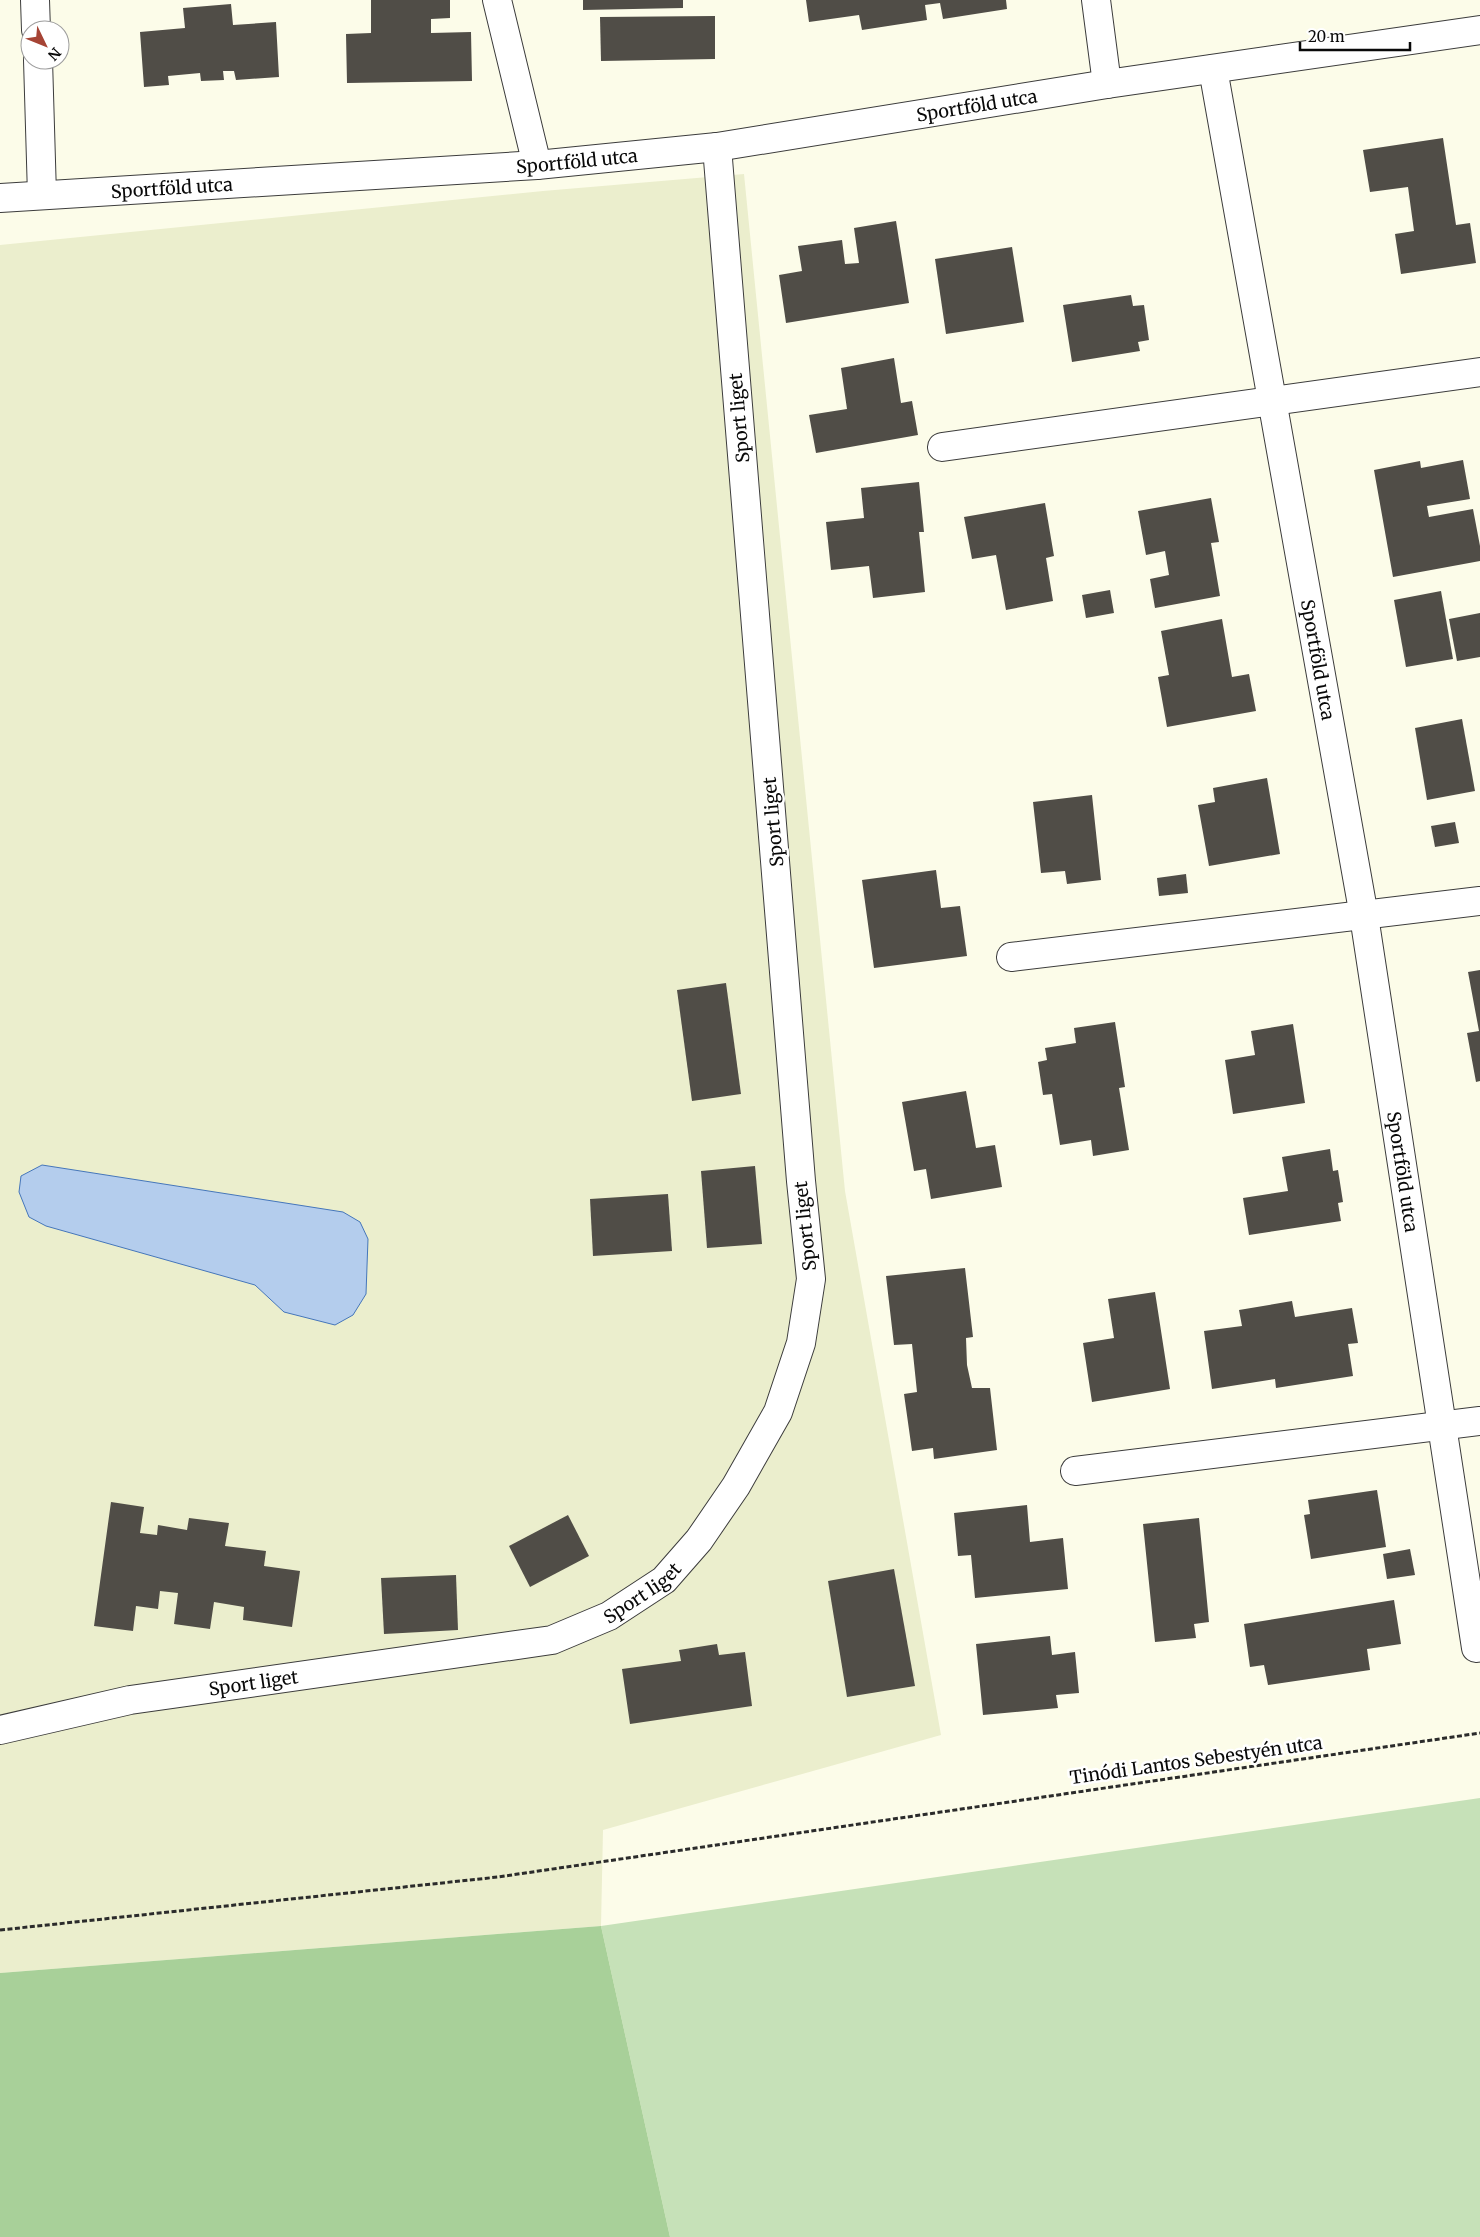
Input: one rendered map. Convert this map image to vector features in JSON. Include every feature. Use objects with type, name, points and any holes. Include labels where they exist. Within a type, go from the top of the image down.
[{"type":"street","points":[[35,0],[36,20]]},
{"type":"street","points":[[497,0],[537,165]]},
{"type":"street","points":[[1096,0],[1107,84]]},
{"type":"street","name":"Sportföld utca","points":[[0,198],[537,165],[717,147],[1107,84],[1480,30]]},
{"type":"street","name":"Sportföld utca","points":[[1213,69],[1364,916],[1476,1648]]},
{"type":"street","points":[[38,70],[42,196]]},
{"type":"street","name":"Sport liget","points":[[0,1730],[130,1700],[552,1640],[609,1616],[664,1580],[699,1540],[731,1494],[778,1412],[801,1343],[811,1278],[801,1181],[717,147]]},
{"type":"street","points":[[942,447],[1480,372]]},
{"type":"street","points":[[1011,957],[1480,901]]},
{"type":"street","points":[[1075,1471],[1480,1422]]},
{"type":"path","name":"Tinódi Lantos Sebestyén utca","points":[[0,1930],[498,1877],[1480,1733]]},
{"type":"green space","points":[[744,174],[845,1191],[941,1735],[603,1830],[601,1926],[0,1973],[0,245],[543,191]]},
{"type":"green space","points":[[1480,1798],[1480,2237],[670,2237],[601,1926]]},
{"type":"green space","points":[[601,1926],[670,2237],[0,2237],[0,1973]]},
{"type":"water","points":[[42,1165],[343,1212],[360,1222],[368,1239],[366,1294],[353,1315],[335,1325],[284,1312],[255,1285],[46,1226],[29,1217],[19,1192],[21,1176]]},
{"type":"building","points":[[371,0],[450,0],[450,18],[431,19],[431,33],[471,32],[472,81],[347,83],[346,34],[371,33]]},
{"type":"building","points":[[583,0],[683,0],[683,8],[583,10]]},
{"type":"building","points":[[806,0],[1006,0],[1007,9],[943,19],[940,3],[925,5],[927,20],[862,30],[859,15],[809,22]]},
{"type":"building","points":[[231,4],[233,25],[276,22],[279,77],[236,80],[234,71],[223,71],[224,80],[201,81],[200,73],[168,76],[169,85],[144,87],[140,32],[185,28],[183,8]]},
{"type":"building","points":[[715,16],[715,59],[601,61],[600,17]]},
{"type":"building","points":[[1443,138],[1456,225],[1470,223],[1476,263],[1401,274],[1395,234],[1414,231],[1408,187],[1370,192],[1363,150]]},
{"type":"building","points":[[896,221],[909,303],[786,323],[779,275],[802,271],[798,246],[842,240],[845,264],[859,263],[854,228]]},
{"type":"building","points":[[1012,247],[1024,322],[946,334],[935,259]]},
{"type":"building","points":[[1131,295],[1133,306],[1144,305],[1149,340],[1138,342],[1140,351],[1072,362],[1063,305]]},
{"type":"building","points":[[894,358],[901,403],[912,401],[918,435],[816,453],[809,415],[847,409],[841,368]]},
{"type":"building","points":[[1463,460],[1470,499],[1427,506],[1429,517],[1473,509],[1480,546],[1480,561],[1393,577],[1374,470],[1420,461],[1421,468]]},
{"type":"building","points":[[919,482],[924,532],[919,532],[925,592],[873,598],[869,566],[831,570],[826,522],[864,518],[861,488]]},
{"type":"building","points":[[1211,498],[1219,542],[1211,543],[1220,596],[1155,608],[1150,579],[1169,575],[1165,551],[1146,555],[1138,511]]},
{"type":"building","points":[[1045,503],[1054,556],[1046,558],[1053,601],[1006,610],[996,555],[972,559],[964,517]]},
{"type":"building","points":[[1110,590],[1114,613],[1086,618],[1082,595]]},
{"type":"building","points":[[1441,591],[1453,659],[1406,667],[1394,600]]},
{"type":"building","points":[[1480,613],[1480,657],[1457,661],[1449,619]]},
{"type":"building","points":[[1222,619],[1232,677],[1249,674],[1256,711],[1167,727],[1158,677],[1169,675],[1161,631]]},
{"type":"building","points":[[1462,719],[1475,791],[1427,800],[1415,728]]},
{"type":"building","points":[[1267,778],[1280,854],[1209,866],[1198,805],[1215,802],[1213,788]]},
{"type":"building","points":[[1092,795],[1101,880],[1067,884],[1065,871],[1041,873],[1033,802]]},
{"type":"building","points":[[1455,822],[1459,843],[1435,847],[1431,826]]},
{"type":"building","points":[[936,870],[941,908],[960,906],[967,956],[874,968],[862,880]]},
{"type":"building","points":[[1186,874],[1188,893],[1159,896],[1157,878]]},
{"type":"building","points":[[1480,970],[1480,1081],[1476,1082],[1467,1033],[1479,1031],[1468,972]]},
{"type":"building","points":[[726,983],[741,1094],[692,1101],[677,990]]},
{"type":"building","points":[[1115,1022],[1125,1087],[1119,1088],[1129,1150],[1093,1156],[1091,1140],[1060,1145],[1052,1094],[1043,1095],[1038,1062],[1047,1060],[1045,1048],[1076,1043],[1074,1028]]},
{"type":"building","points":[[1293,1024],[1305,1103],[1233,1114],[1225,1060],[1255,1055],[1251,1031]]},
{"type":"building","points":[[966,1091],[976,1148],[995,1145],[1002,1187],[931,1199],[926,1169],[914,1171],[902,1102]]},
{"type":"building","points":[[1330,1149],[1333,1171],[1338,1170],[1343,1202],[1338,1203],[1341,1221],[1249,1235],[1243,1198],[1288,1191],[1282,1157]]},
{"type":"building","points":[[755,1166],[762,1244],[707,1248],[701,1171]]},
{"type":"building","points":[[668,1194],[672,1251],[593,1256],[590,1199]]},
{"type":"building","points":[[965,1268],[973,1337],[966,1338],[967,1365],[972,1388],[990,1388],[997,1450],[934,1459],[933,1448],[912,1451],[904,1394],[917,1392],[912,1344],[894,1345],[886,1276]]},
{"type":"building","points":[[1155,1292],[1170,1389],[1092,1402],[1083,1343],[1114,1338],[1108,1299]]},
{"type":"building","points":[[1292,1301],[1295,1317],[1352,1308],[1358,1343],[1348,1344],[1353,1376],[1276,1388],[1275,1379],[1212,1389],[1204,1331],[1242,1326],[1239,1310]]},
{"type":"building","points":[[1377,1490],[1386,1547],[1311,1559],[1304,1515],[1310,1514],[1308,1500]]},
{"type":"building","points":[[111,1502],[144,1507],[140,1533],[157,1535],[158,1525],[187,1530],[189,1518],[229,1523],[225,1546],[266,1551],[264,1566],[300,1571],[292,1627],[243,1620],[244,1607],[214,1602],[210,1629],[174,1624],[178,1593],[160,1591],[158,1609],[136,1606],[133,1631],[94,1626]]},
{"type":"building","points":[[1027,1505],[1030,1542],[1063,1538],[1068,1589],[975,1598],[971,1555],[958,1556],[954,1513]]},
{"type":"building","points":[[568,1515],[589,1556],[530,1587],[509,1546]]},
{"type":"building","points":[[1199,1518],[1209,1622],[1194,1624],[1196,1638],[1155,1642],[1143,1524]]},
{"type":"building","points":[[1410,1549],[1415,1575],[1387,1579],[1383,1554]]},
{"type":"building","points":[[894,1569],[915,1686],[847,1697],[828,1581]]},
{"type":"building","points":[[456,1575],[458,1630],[384,1634],[381,1578]]},
{"type":"building","points":[[1394,1600],[1401,1644],[1367,1649],[1370,1670],[1268,1685],[1264,1665],[1250,1667],[1244,1624]]},
{"type":"building","points":[[1050,1636],[1052,1655],[1075,1652],[1079,1693],[1056,1695],[1058,1708],[983,1715],[976,1644]]},
{"type":"building","points":[[717,1644],[719,1655],[745,1652],[752,1706],[630,1724],[622,1669],[681,1661],[679,1650]]}]
